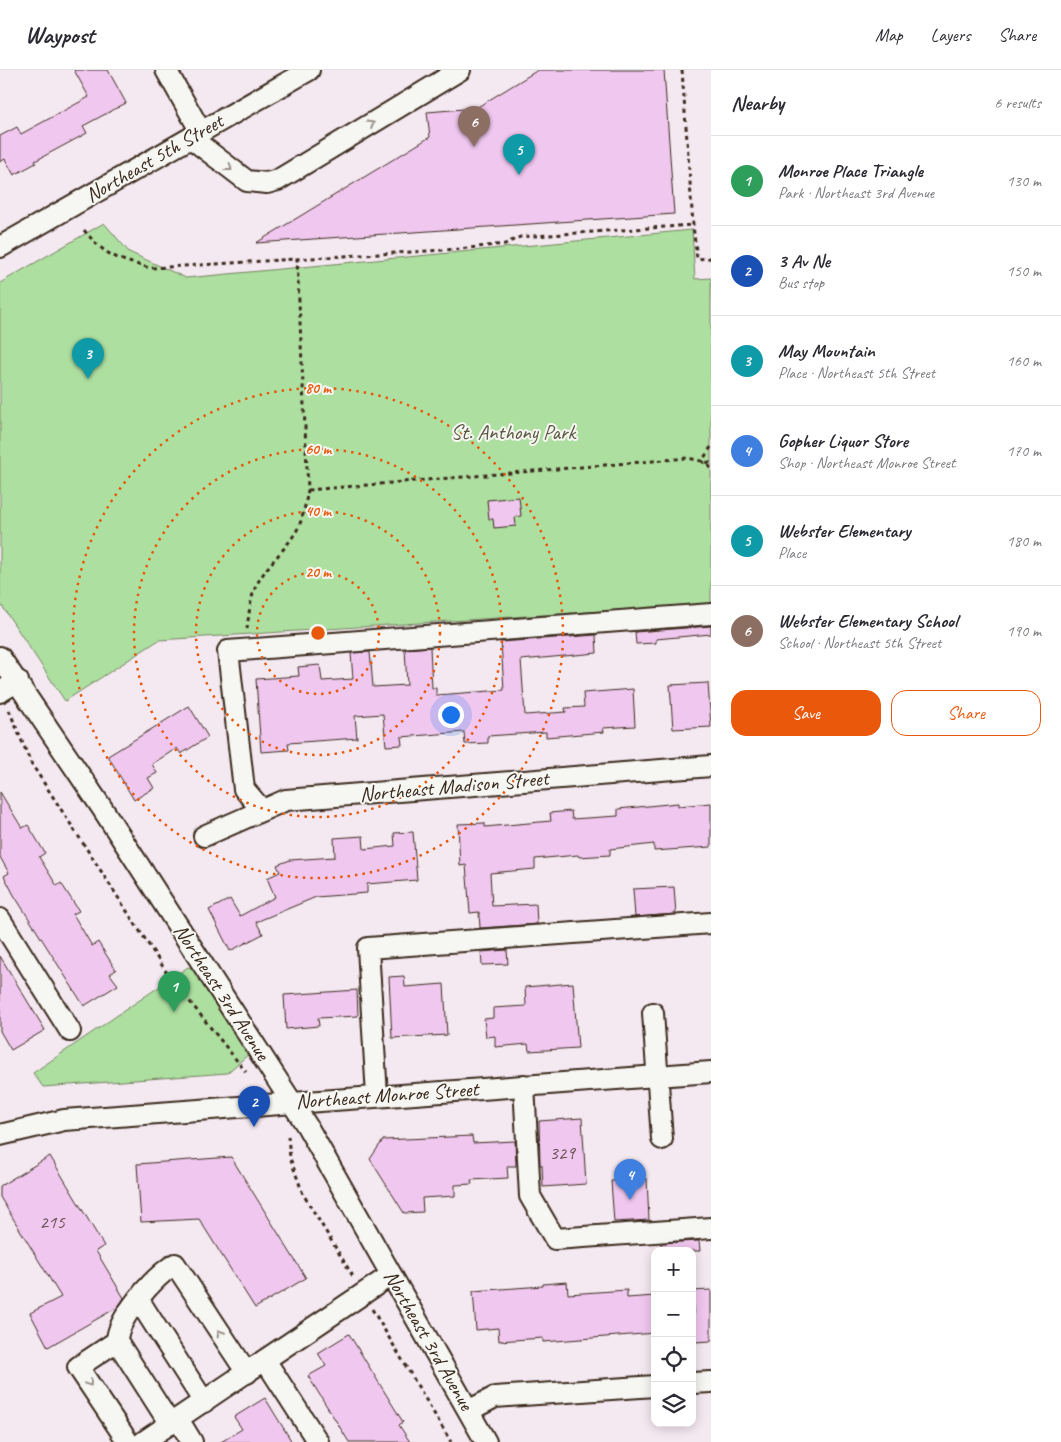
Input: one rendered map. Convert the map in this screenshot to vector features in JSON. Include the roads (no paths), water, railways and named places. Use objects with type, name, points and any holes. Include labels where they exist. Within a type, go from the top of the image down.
[{"type":"street","points":[[166,70],[196,135],[247,181],[267,183],[278,180],[460,70]]},
{"type":"street","name":"Northeast 5th Street","points":[[0,247],[309,70]]},
{"type":"street","points":[[262,810],[244,789],[228,651],[711,614]]},
{"type":"street","name":"Northeast 3rd Avenue","points":[[0,657],[18,681],[182,931],[307,1126],[470,1410],[486,1442]]},
{"type":"street","points":[[4,698],[18,681]]},
{"type":"street","name":"Northeast Madison Street","points":[[204,836],[286,800],[711,766]]},
{"type":"street","points":[[0,919],[70,1031]]},
{"type":"street","points":[[376,1096],[368,948],[711,923]]},
{"type":"street","points":[[653,1013],[662,1139]]},
{"type":"street","name":"Northeast Monroe Street","points":[[0,1134],[64,1120],[711,1072]]},
{"type":"street","points":[[524,1085],[530,1196],[555,1240],[711,1228]]},
{"type":"street","points":[[192,1442],[174,1422],[117,1341],[117,1333],[142,1292],[166,1269],[175,1264],[247,1374]]},
{"type":"street","points":[[143,1442],[392,1275]]},
{"type":"street","points":[[138,1299],[204,1402]]},
{"type":"street","points":[[117,1341],[78,1367],[128,1442]]},
{"type":"street","points":[[265,1360],[318,1442]]},
{"type":"street","points":[[696,1383],[711,1382]]},
{"type":"street","points":[[470,1410],[495,1397],[651,1386]]},
{"type":"place","name":"Webster Elementary School","points":[[474,147]]},
{"type":"place","name":"Webster Elementary","points":[[519,175]]},
{"type":"place","name":"May Mountain","points":[[88,379]]},
{"type":"place","name":"Monroe Place Triangle","points":[[174,1012]]},
{"type":"place","name":"3 Av Ne","points":[[254,1127]]},
{"type":"place","name":"Gopher Liquor Store","points":[[630,1200]]},
{"type":"park label","name":"St. Anthony Park","points":[[513,432]]}]
